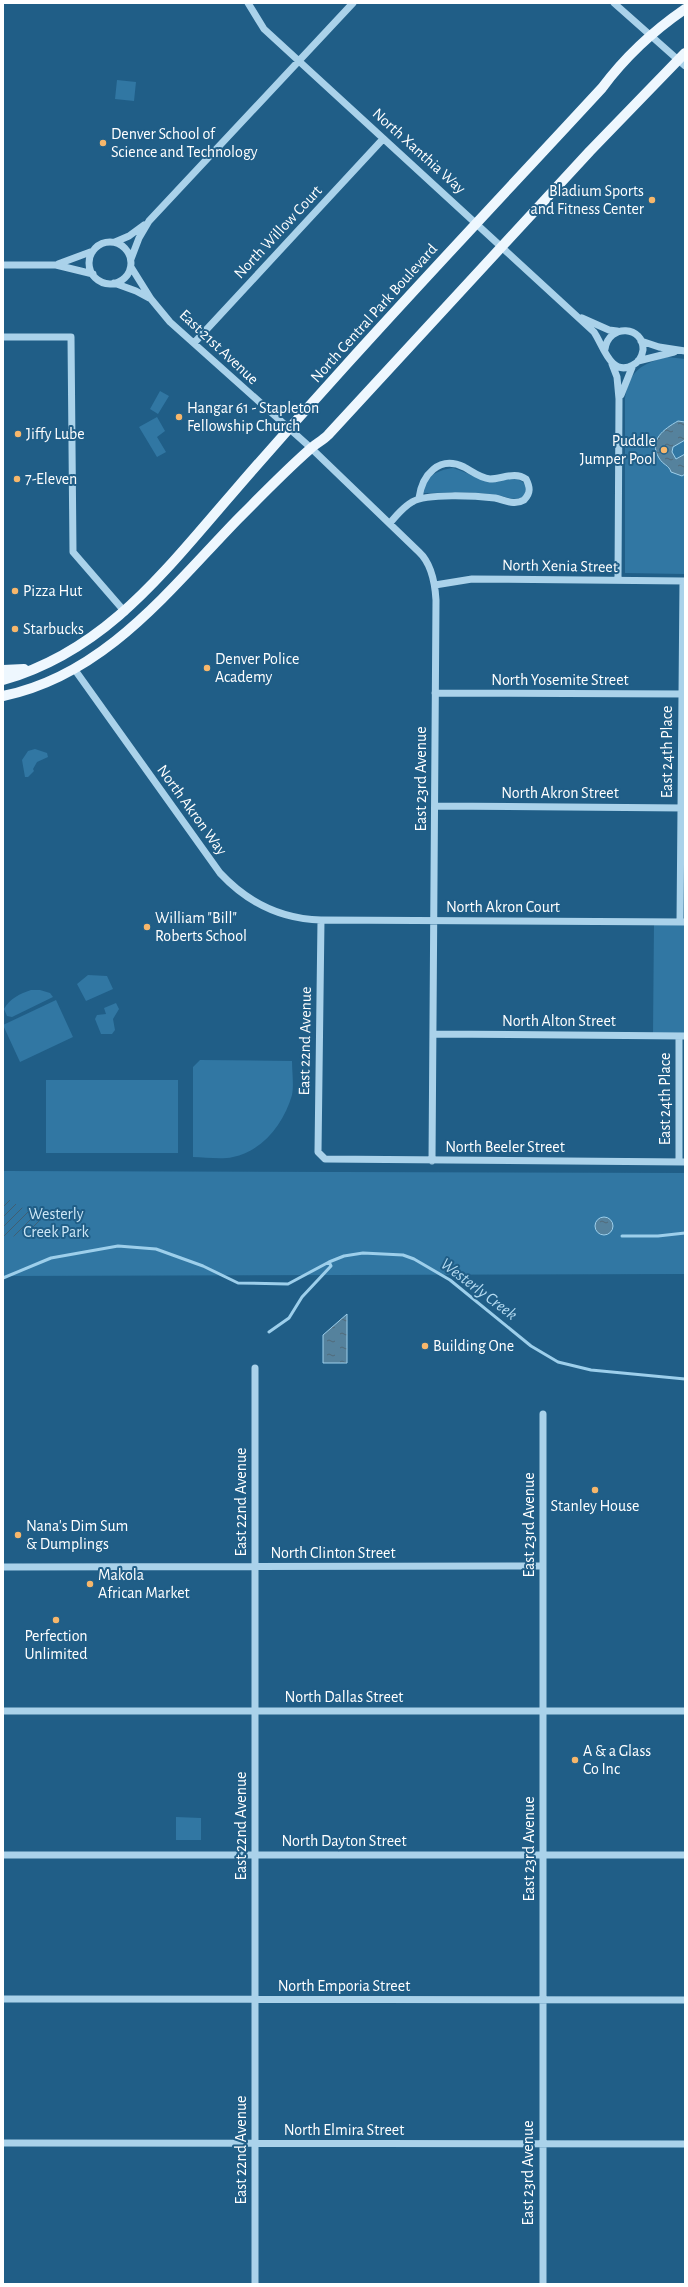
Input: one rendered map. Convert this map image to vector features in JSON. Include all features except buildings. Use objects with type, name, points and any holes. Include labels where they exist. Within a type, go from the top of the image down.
[{"type":"main road","name":"North Central Park Boulevard","points":[[3,680],[46,665],[91,639],[125,612],[177,557],[288,429],[602,88],[625,60],[650,37],[685,9]]},
{"type":"main road","points":[[3,701],[75,670],[114,643],[157,605],[260,497],[311,448],[328,435],[502,248],[683,59]]},
{"type":"main road","points":[[3,670],[13,671],[46,665]]},
{"type":"main road","points":[[3,696],[21,692]]},
{"type":"street","name":"North Xanthia Way","points":[[248,3],[264,29],[577,316],[594,332],[605,349]]},
{"type":"street","points":[[56,265],[76,259],[93,251],[106,242],[115,242],[129,236],[149,221],[352,3]]},
{"type":"street","points":[[614,3],[650,37],[683,59]]},
{"type":"street","name":"North Willow Court","points":[[194,343],[383,139]]},
{"type":"street","points":[[93,251],[90,258],[93,274],[98,280],[114,284],[125,278],[131,267],[131,259],[139,238],[149,221]]},
{"type":"street","points":[[115,242],[125,248],[131,259]]},
{"type":"street","points":[[3,265],[56,265],[93,274]]},
{"type":"street","name":"East 21st Avenue","points":[[131,267],[151,299],[170,322],[311,448]]},
{"type":"street","name":"East 21st Avenue","points":[[114,284],[136,291],[151,299]]},
{"type":"street","name":"North Xanthia Way","points":[[577,316],[609,330],[617,331]]},
{"type":"street","points":[[618,580],[619,399],[617,377],[612,364],[608,360],[605,349],[608,338],[617,331],[628,330],[638,336],[641,341],[643,351],[619,399]]},
{"type":"street","points":[[3,337],[71,336],[73,552],[125,612]]},
{"type":"street","points":[[641,341],[682,351]]},
{"type":"street","points":[[612,364],[622,368],[647,358],[682,351]]},
{"type":"street","name":"East 23rd Avenue","points":[[311,448],[422,554],[430,568],[435,585],[432,1161]]},
{"type":"street","points":[[390,524],[407,504],[419,498],[432,496],[486,498],[515,503],[524,500],[529,492],[529,488],[526,480],[518,475],[489,478],[478,476],[458,465],[447,465],[436,468],[426,475],[421,486],[419,498]]},
{"type":"street","name":"North Xenia Street","points":[[435,585],[472,579],[684,581]]},
{"type":"street","name":"East 24th Place","points":[[683,922],[684,581]]},
{"type":"street","name":"North Akron Way","points":[[75,670],[220,873],[231,885],[261,906],[278,913],[295,918],[321,920]]},
{"type":"street","name":"North Yosemite Street","points":[[435,693],[683,694]]},
{"type":"street","name":"North Akron Street","points":[[435,806],[683,808]]},
{"type":"street","name":"North Akron Court","points":[[321,920],[683,922]]},
{"type":"street","name":"East 22nd Avenue","points":[[321,920],[318,1152],[325,1159]]},
{"type":"street","name":"North Alton Street","points":[[433,1034],[682,1036]]},
{"type":"street","name":"East 24th Place","points":[[682,1036],[682,1162]]},
{"type":"street","name":"North Beeler Street","points":[[325,1159],[682,1162]]},
{"type":"street","name":"East 22nd Avenue","points":[[255,1368],[255,2284]]},
{"type":"street","name":"East 23rd Avenue","points":[[543,1414],[543,2284]]},
{"type":"street","name":"North Clinton Street","points":[[3,1567],[543,1566]]},
{"type":"street","name":"North Dallas Street","points":[[3,1712],[685,1711]]},
{"type":"street","name":"North Dayton Street","points":[[3,1855],[685,1855]]},
{"type":"street","name":"North Emporia Street","points":[[3,1999],[685,2000]]},
{"type":"street","name":"North Elmira Street","points":[[3,2143],[685,2144]]},
{"type":"green space","points":[[117,80],[136,82],[134,101],[115,99]]},
{"type":"green space","points":[[667,357],[685,359],[685,574],[625,573],[625,398],[630,381],[638,370],[650,362]]},
{"type":"green space","points":[[160,391],[169,396],[158,414],[150,409]]},
{"type":"green space","points":[[157,417],[165,431],[157,437],[166,452],[157,457],[139,427]]},
{"type":"green space","points":[[453,468],[477,478],[492,481],[511,479],[519,480],[526,486],[525,495],[518,499],[514,499],[478,493],[424,493],[424,487],[429,478],[438,472]]},
{"type":"green space","points":[[35,749],[47,753],[48,757],[37,762],[33,769],[34,771],[28,777],[25,777],[22,760],[28,751]]},
{"type":"green space","points":[[654,922],[685,922],[685,1036],[653,1035]]},
{"type":"green space","points":[[88,975],[107,976],[113,989],[86,1001],[77,984]]},
{"type":"green space","points":[[31,990],[40,990],[50,993],[53,997],[12,1017],[7,1016],[4,1009],[6,1005],[12,999]]},
{"type":"green space","points":[[56,1000],[73,1037],[20,1062],[3,1025]]},
{"type":"green space","points":[[116,1003],[119,1009],[113,1019],[115,1030],[112,1034],[101,1034],[95,1019],[97,1015],[106,1014],[104,1008]]},
{"type":"green space","points":[[200,1060],[292,1061],[293,1091],[284,1116],[271,1134],[254,1149],[244,1154],[228,1158],[193,1157],[193,1067]]},
{"type":"green space","points":[[46,1080],[178,1080],[178,1153],[46,1153]]},
{"type":"green space","name":"Westerly Creek Park","points":[[3,1171],[685,1173],[685,1274],[3,1276]]},
{"type":"green space","points":[[3,1196],[28,1211],[51,1220],[3,1241]]},
{"type":"green space","points":[[176,1817],[201,1818],[201,1840],[176,1840]]},
{"type":"water","name":"Puddle Jumper Pool","points":[[678,421],[685,422],[685,440],[673,447],[672,452],[676,459],[685,454],[685,474],[682,476],[671,472],[659,458],[655,446],[656,440],[663,431]]},
{"type":"water","points":[[600,1217],[608,1217],[613,1222],[611,1233],[608,1235],[600,1235],[595,1230],[595,1222]]},
{"type":"water","points":[[347,1314],[347,1363],[323,1363],[323,1335]]},
{"type":"waterway","points":[[622,1236],[658,1236],[685,1233]]},
{"type":"waterway","name":"Westerly Creek","points":[[3,1278],[51,1258],[118,1246],[156,1249],[203,1266],[238,1283],[288,1284],[329,1262],[344,1256],[363,1253],[403,1255],[414,1259],[450,1280],[531,1346],[558,1362],[591,1370],[685,1379]]},
{"type":"waterway","points":[[269,1332],[289,1318],[302,1297],[331,1266],[329,1262]]},
{"type":"place","name":"Denver School of Science and Technology","points":[[103,143]]},
{"type":"place","name":"Bladium Sports and Fitness Center","points":[[652,200]]},
{"type":"place","name":"Hangar 61 - Stapleton Fellowship Church","points":[[179,417]]},
{"type":"place","name":"Jiffy Lube","points":[[18,434]]},
{"type":"place","name":"Puddle Jumper Pool","points":[[664,450]]},
{"type":"place","name":"7-Eleven","points":[[17,479]]},
{"type":"place","name":"Pizza Hut","points":[[15,591]]},
{"type":"place","name":"Starbucks","points":[[15,629]]},
{"type":"place","name":"Denver Police Academy","points":[[207,668]]},
{"type":"place","name":"William \"Bill\" Roberts School","points":[[147,927]]},
{"type":"place","name":"Building One","points":[[425,1346]]},
{"type":"place","name":"Stanley House","points":[[595,1490]]},
{"type":"place","name":"Nana's Dim Sum & Dumplings","points":[[18,1535]]},
{"type":"place","name":"Makola African Market","points":[[90,1584]]},
{"type":"place","name":"Perfection Unlimited","points":[[56,1620]]},
{"type":"place","name":"A & a Glass Co Inc","points":[[575,1760]]}]
